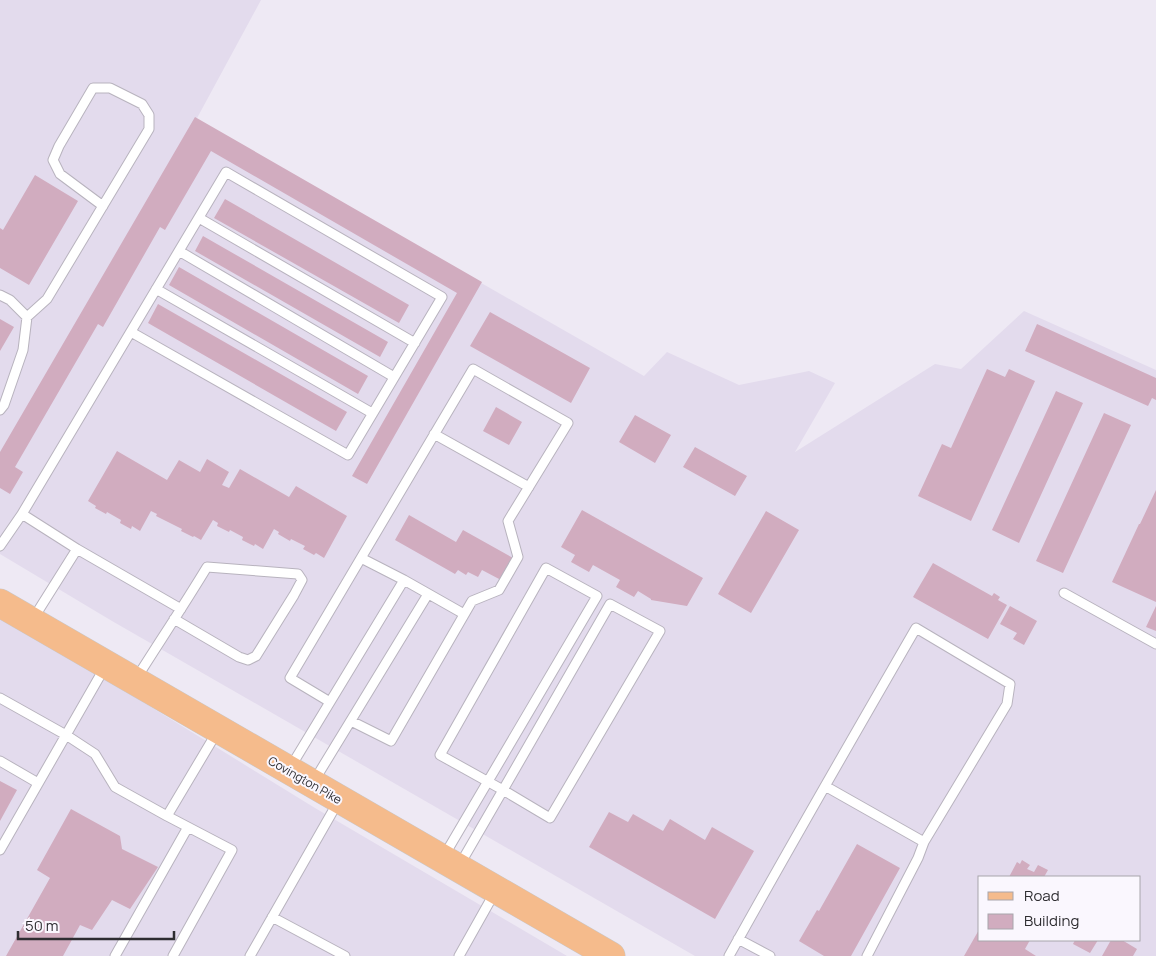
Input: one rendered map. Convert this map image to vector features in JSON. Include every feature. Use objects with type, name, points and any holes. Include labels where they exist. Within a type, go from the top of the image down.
[{"type":"main road","name":"Covington Pike","points":[[0,603],[611,956]]},
{"type":"lane","points":[[0,410],[4,405],[23,350],[28,317],[47,299],[149,129],[149,115],[142,104],[110,88],[94,88],[53,160],[60,174],[102,206]]},
{"type":"lane","points":[[0,546],[22,514],[130,332],[226,172],[442,297],[348,455],[130,332]]},
{"type":"lane","points":[[199,218],[415,343]]},
{"type":"lane","points":[[179,251],[394,377]]},
{"type":"lane","points":[[156,289],[372,413]]},
{"type":"lane","points":[[0,295],[10,300],[28,317]]},
{"type":"lane","points":[[330,702],[290,678],[473,369],[568,423],[508,521],[518,557],[499,590],[472,601],[391,741],[351,721]]},
{"type":"lane","points":[[434,434],[529,487]]},
{"type":"lane","points":[[22,514],[77,549],[181,609]]},
{"type":"lane","points":[[32,621],[77,549]]},
{"type":"lane","points":[[361,558],[464,614]]},
{"type":"lane","points":[[135,681],[174,619],[181,609],[207,567],[298,574],[302,580],[256,656],[248,660],[239,658],[174,619]]},
{"type":"lane","points":[[546,568],[610,604],[660,631],[550,818],[440,755],[546,568]]},
{"type":"lane","points":[[288,770],[404,580]]},
{"type":"lane","points":[[1064,593],[1156,644]]},
{"type":"lane","points":[[313,784],[428,594]]},
{"type":"lane","points":[[450,863],[488,781],[597,596]]},
{"type":"lane","points":[[450,863],[503,790],[610,604]]},
{"type":"lane","points":[[729,956],[772,876],[916,628],[1010,684],[1007,704],[924,842],[918,858],[867,956]]},
{"type":"lane","points":[[0,850],[106,664]]},
{"type":"lane","points":[[0,698],[66,735],[94,754],[115,786],[232,850],[173,956]]},
{"type":"lane","points":[[167,816],[218,729]]},
{"type":"lane","points":[[0,761],[38,783]]},
{"type":"lane","points":[[825,786],[924,842]]},
{"type":"lane","points":[[250,956],[340,799]]},
{"type":"lane","points":[[116,956],[188,827]]},
{"type":"lane","points":[[459,956],[497,890]]},
{"type":"lane","points":[[272,917],[344,956]]},
{"type":"lane","points":[[738,939],[770,956]]},
{"type":"shaded area","points":[[0,0],[261,0],[196,120],[644,376],[667,352],[739,385],[809,371],[835,383],[795,452],[935,364],[961,369],[1024,311],[1156,370],[1156,956],[695,956],[112,621],[0,554]]},
{"type":"shaded area","points":[[0,614],[315,808],[567,956],[0,956]]},
{"type":"building","points":[[195,117],[482,282],[367,484],[352,476],[457,293],[211,151],[165,230],[160,227],[103,327],[98,324],[15,467],[23,472],[10,494],[0,488],[0,452]]},
{"type":"building","points":[[35,175],[78,201],[29,285],[0,268],[0,228],[3,230]]},
{"type":"building","points":[[225,199],[409,305],[399,323],[214,218]]},
{"type":"building","points":[[203,236],[388,342],[380,357],[195,251]]},
{"type":"building","points":[[179,267],[368,376],[358,394],[169,285]]},
{"type":"building","points":[[158,304],[347,412],[336,431],[148,323]]},
{"type":"building","points":[[490,312],[590,368],[571,403],[470,346]]},
{"type":"building","points":[[0,319],[14,327],[0,351]]},
{"type":"building","points":[[1037,324],[1156,378],[1156,400],[1152,398],[1148,406],[1025,351]]},
{"type":"building","points":[[987,369],[1005,377],[1009,369],[1035,381],[971,521],[918,496],[942,444],[951,448]]},
{"type":"building","points":[[1056,391],[1083,403],[1019,543],[992,530]]},
{"type":"building","points":[[496,407],[522,422],[509,445],[483,431]]},
{"type":"building","points":[[1104,413],[1131,425],[1063,573],[1036,561]]},
{"type":"building","points":[[635,415],[671,435],[655,463],[619,442]]},
{"type":"building","points":[[695,447],[747,476],[735,496],[683,467]]},
{"type":"building","points":[[117,451],[167,480],[179,460],[200,472],[207,459],[229,472],[222,485],[229,488],[240,469],[289,497],[296,486],[347,516],[324,558],[303,549],[305,546],[291,539],[290,541],[278,534],[279,532],[274,529],[263,549],[242,540],[243,537],[230,530],[229,532],[217,526],[218,523],[213,520],[201,540],[181,531],[182,529],[156,516],[157,514],[151,511],[140,531],[132,526],[131,529],[120,523],[121,520],[95,508],[96,506],[88,501]]},
{"type":"building","points":[[1156,490],[1156,602],[1112,582]]},
{"type":"building","points":[[582,510],[703,578],[687,606],[651,600],[638,591],[634,597],[616,587],[620,580],[593,565],[589,572],[571,562],[575,555],[561,547]]},
{"type":"building","points":[[766,511],[799,530],[751,613],[718,594]]},
{"type":"building","points":[[409,515],[456,542],[463,530],[513,558],[501,580],[482,570],[478,577],[468,572],[466,575],[458,570],[455,574],[395,540]]},
{"type":"building","points":[[933,563],[992,596],[994,593],[1000,597],[998,600],[1007,605],[988,639],[913,597]]},
{"type":"building","points":[[1010,606],[1037,621],[1024,645],[1013,639],[1017,633],[1000,624]]},
{"type":"building","points":[[1156,606],[1156,631],[1146,627]]},
{"type":"building","points":[[0,781],[17,790],[0,821]]},
{"type":"building","points":[[71,809],[120,836],[122,849],[158,867],[130,909],[112,900],[92,930],[80,925],[63,956],[6,956],[50,878],[37,870]]},
{"type":"building","points":[[609,812],[628,822],[633,814],[663,831],[670,819],[705,840],[712,827],[754,851],[715,919],[589,847]]},
{"type":"building","points":[[857,844],[900,868],[851,956],[824,956],[799,941],[817,910],[819,911]]},
{"type":"building","points":[[1022,860],[1030,865],[1027,869],[1034,872],[1038,865],[1048,870],[1045,876],[1010,876],[1017,862],[1020,864]]},
{"type":"building","points":[[978,932],[978,941],[1029,941],[1025,949],[1036,956],[964,956]]},
{"type":"building","points":[[1074,941],[1097,941],[1090,953],[1073,944]]},
{"type":"building","points":[[1110,941],[1124,941],[1137,949],[1133,956],[1102,956]]}]
